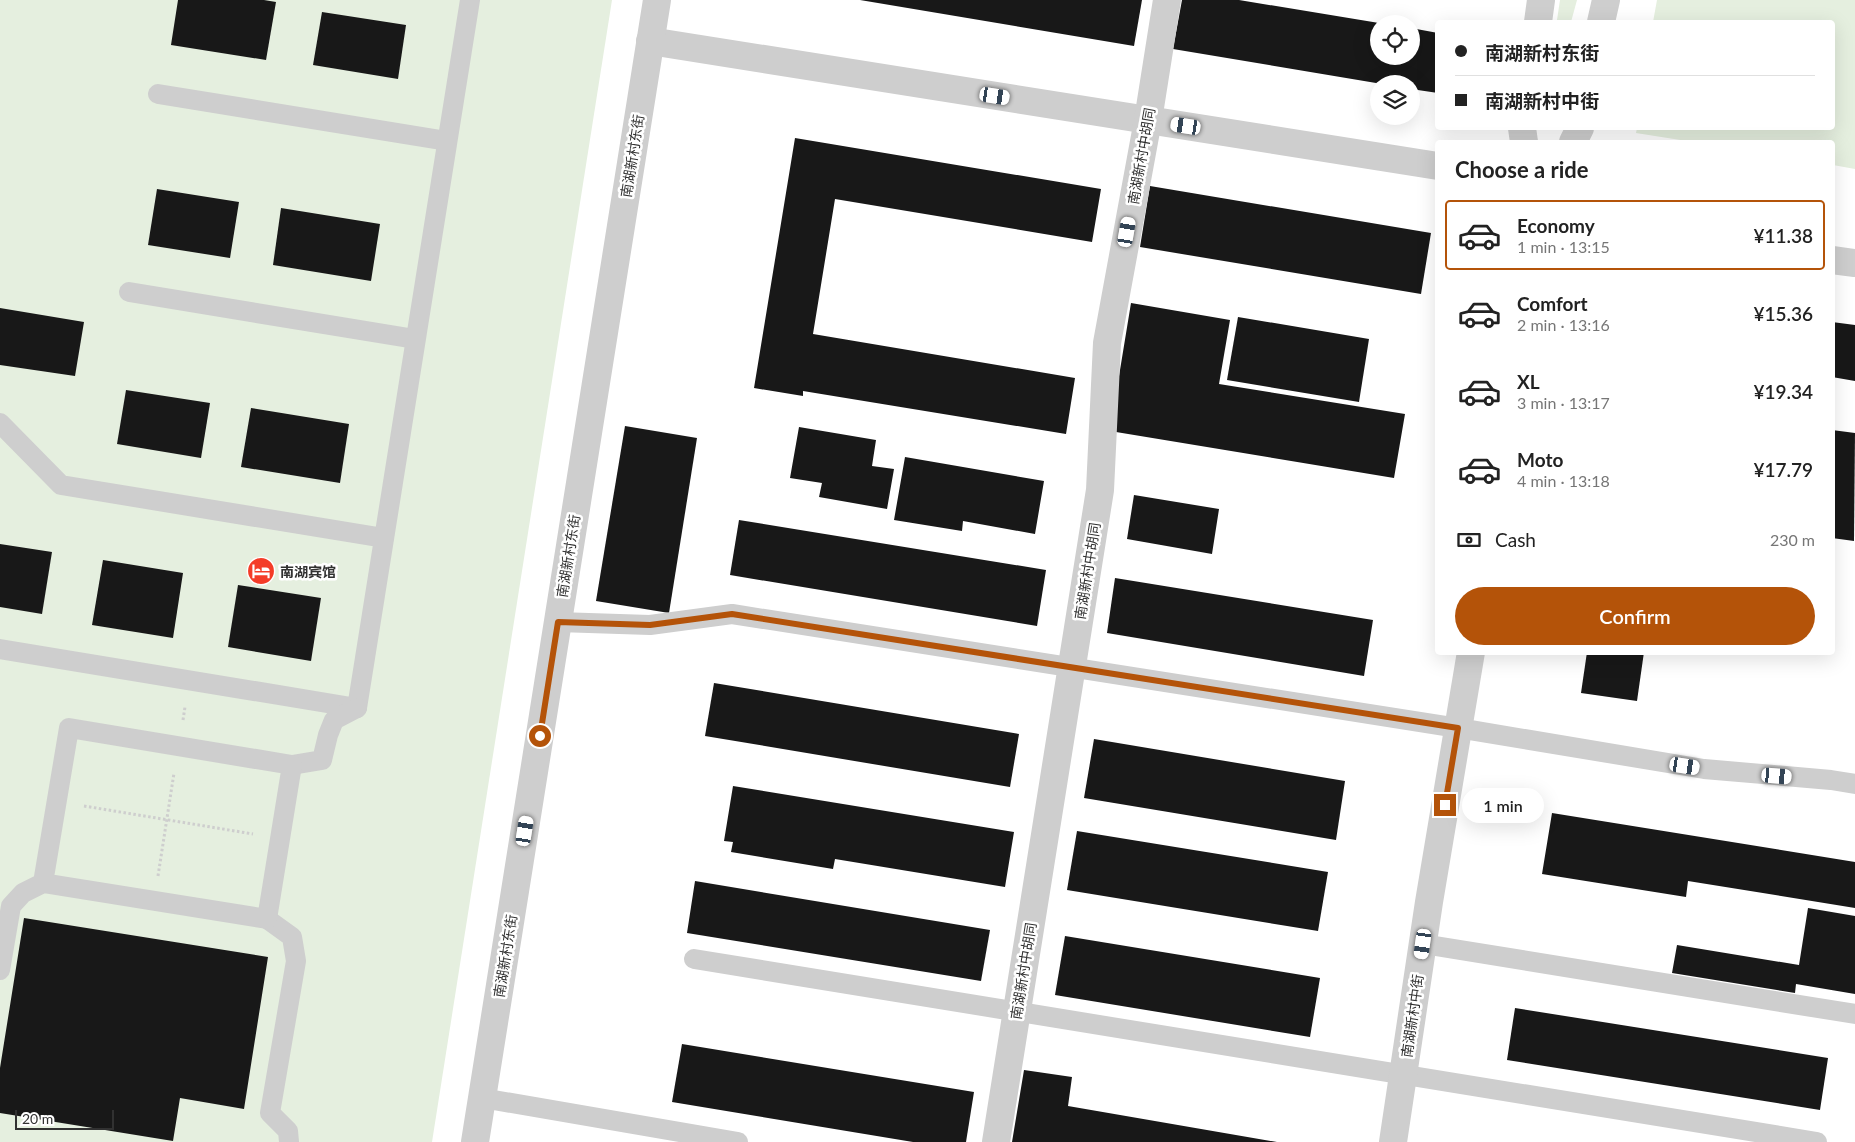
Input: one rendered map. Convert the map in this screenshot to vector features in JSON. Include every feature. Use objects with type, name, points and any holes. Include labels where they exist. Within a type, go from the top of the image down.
[{"type":"street","name":"南湖新村东街","points":[[475,1142],[657,0]]},
{"type":"street","name":"南湖新村中胡同","points":[[996,1142],[1100,490],[1107,344],[1148,120],[1167,0]]},
{"type":"street","points":[[1538,20],[1541,0]]},
{"type":"street","points":[[1601,20],[1606,0]]},
{"type":"street","points":[[650,41],[1435,166]]},
{"type":"street","points":[[1835,261],[1855,264]]},
{"type":"street","name":"南湖新村中街","points":[[1393,1142],[1470,655]]},
{"type":"lane","points":[[357,708],[470,0]]},
{"type":"lane","points":[[158,94],[447,141]]},
{"type":"lane","points":[[129,292],[415,339]]},
{"type":"lane","points":[[0,423],[61,485],[384,538]]},
{"type":"lane","points":[[558,622],[650,625],[732,614],[1458,728],[1704,770],[1831,780],[1855,784]]},
{"type":"lane","points":[[0,649],[357,708]]},
{"type":"lane","points":[[43,883],[68,728],[292,765],[322,760],[334,720],[357,708]]},
{"type":"lane","points":[[267,919],[292,765]]},
{"type":"lane","points":[[0,970],[11,906],[22,894],[43,883],[267,919],[292,937],[296,961],[270,1113],[288,1131],[289,1142]]},
{"type":"lane","points":[[1423,944],[1855,1014]]},
{"type":"lane","points":[[694,959],[1817,1142]]},
{"type":"lane","points":[[482,1098],[738,1142]]},
{"type":"path","points":[[154,901],[190,681]]},
{"type":"path","points":[[57,802],[280,838]]},
{"type":"green space","name":"南湖宾馆","points":[[0,0],[612,0],[432,1142],[0,1142]]},
{"type":"green space","points":[[1560,0],[1577,0],[1572,20],[1557,20]]},
{"type":"green space","points":[[1657,0],[1855,0],[1855,169],[1835,165],[1835,140],[1680,140],[1636,133],[1637,130],[1835,130],[1835,20],[1653,20]]},
{"type":"building","points":[[178,0],[264,0],[276,2],[266,60],[171,45]]},
{"type":"building","points":[[860,0],[1142,0],[1134,46]]},
{"type":"building","points":[[1182,0],[1239,0],[1370,22],[1370,65],[1420,65],[1420,30],[1435,32],[1435,93],[1420,90],[1420,75],[1370,75],[1370,82],[1173,49]]},
{"type":"building","points":[[322,12],[406,25],[398,79],[313,65]]},
{"type":"building","points":[[795,138],[1101,189],[1092,242],[835,199],[813,334],[1075,378],[1066,434],[803,391],[803,396],[754,388]]},
{"type":"building","points":[[1150,186],[1431,233],[1421,294],[1140,247]]},
{"type":"building","points":[[157,189],[239,202],[230,258],[148,245]]},
{"type":"building","points":[[281,208],[380,224],[371,281],[273,265]]},
{"type":"building","points":[[1131,303],[1230,320],[1219,384],[1405,414],[1394,478],[1110,431]]},
{"type":"building","points":[[0,308],[84,322],[75,376],[0,365]]},
{"type":"building","points":[[1238,317],[1369,339],[1359,402],[1227,380]]},
{"type":"building","points":[[1835,322],[1855,325],[1855,381],[1835,378]]},
{"type":"building","points":[[126,390],[210,403],[201,458],[117,444]]},
{"type":"building","points":[[251,408],[349,424],[340,483],[241,467]]},
{"type":"building","points":[[625,426],[697,438],[669,613],[596,601]]},
{"type":"building","points":[[799,427],[876,440],[872,466],[894,469],[887,509],[819,497],[822,483],[790,478]]},
{"type":"building","points":[[1835,430],[1855,433],[1854,541],[1835,538]]},
{"type":"building","points":[[905,457],[1044,481],[1035,534],[963,521],[962,531],[894,520]]},
{"type":"building","points":[[1134,495],[1219,509],[1212,554],[1127,539]]},
{"type":"building","points":[[739,520],[1046,570],[1037,626],[730,575]]},
{"type":"building","points":[[0,544],[52,552],[42,614],[0,607]]},
{"type":"building","points":[[103,560],[183,573],[173,638],[92,625]]},
{"type":"building","points":[[1115,578],[1373,620],[1364,676],[1107,633]]},
{"type":"building","points":[[238,585],[321,598],[311,661],[228,647]]},
{"type":"building","points":[[1587,655],[1644,655],[1637,701],[1581,693]]},
{"type":"building","points":[[714,683],[1019,734],[1010,787],[705,736]]},
{"type":"building","points":[[1094,739],[1345,781],[1336,840],[1084,798]]},
{"type":"building","points":[[733,786],[1014,832],[1005,887],[835,859],[833,869],[731,852],[733,842],[724,841]]},
{"type":"building","points":[[1552,813],[1855,862],[1855,908],[1688,881],[1686,897],[1542,874]]},
{"type":"building","points":[[1077,831],[1328,872],[1318,931],[1067,890]]},
{"type":"building","points":[[695,881],[990,930],[981,981],[687,933]]},
{"type":"building","points":[[1808,908],[1855,916],[1855,994],[1796,984],[1795,993],[1672,973],[1677,945],[1799,965]]},
{"type":"building","points":[[24,918],[268,957],[244,1109],[180,1098],[173,1141],[0,1113],[0,1068]]},
{"type":"building","points":[[1065,936],[1320,978],[1310,1037],[1055,995]]},
{"type":"building","points":[[1515,1008],[1828,1058],[1820,1110],[1507,1060]]},
{"type":"building","points":[[682,1044],[974,1092],[966,1142],[913,1142],[672,1102]]},
{"type":"building","points":[[1024,1070],[1072,1077],[1068,1106],[1277,1142],[1012,1142]]},
{"type":"place","name":"南湖宾馆","points":[[261,571]]},
{"type":"route","points":[[540,736],[558,622],[650,625],[732,614],[1458,728],[1445,805]]}]
